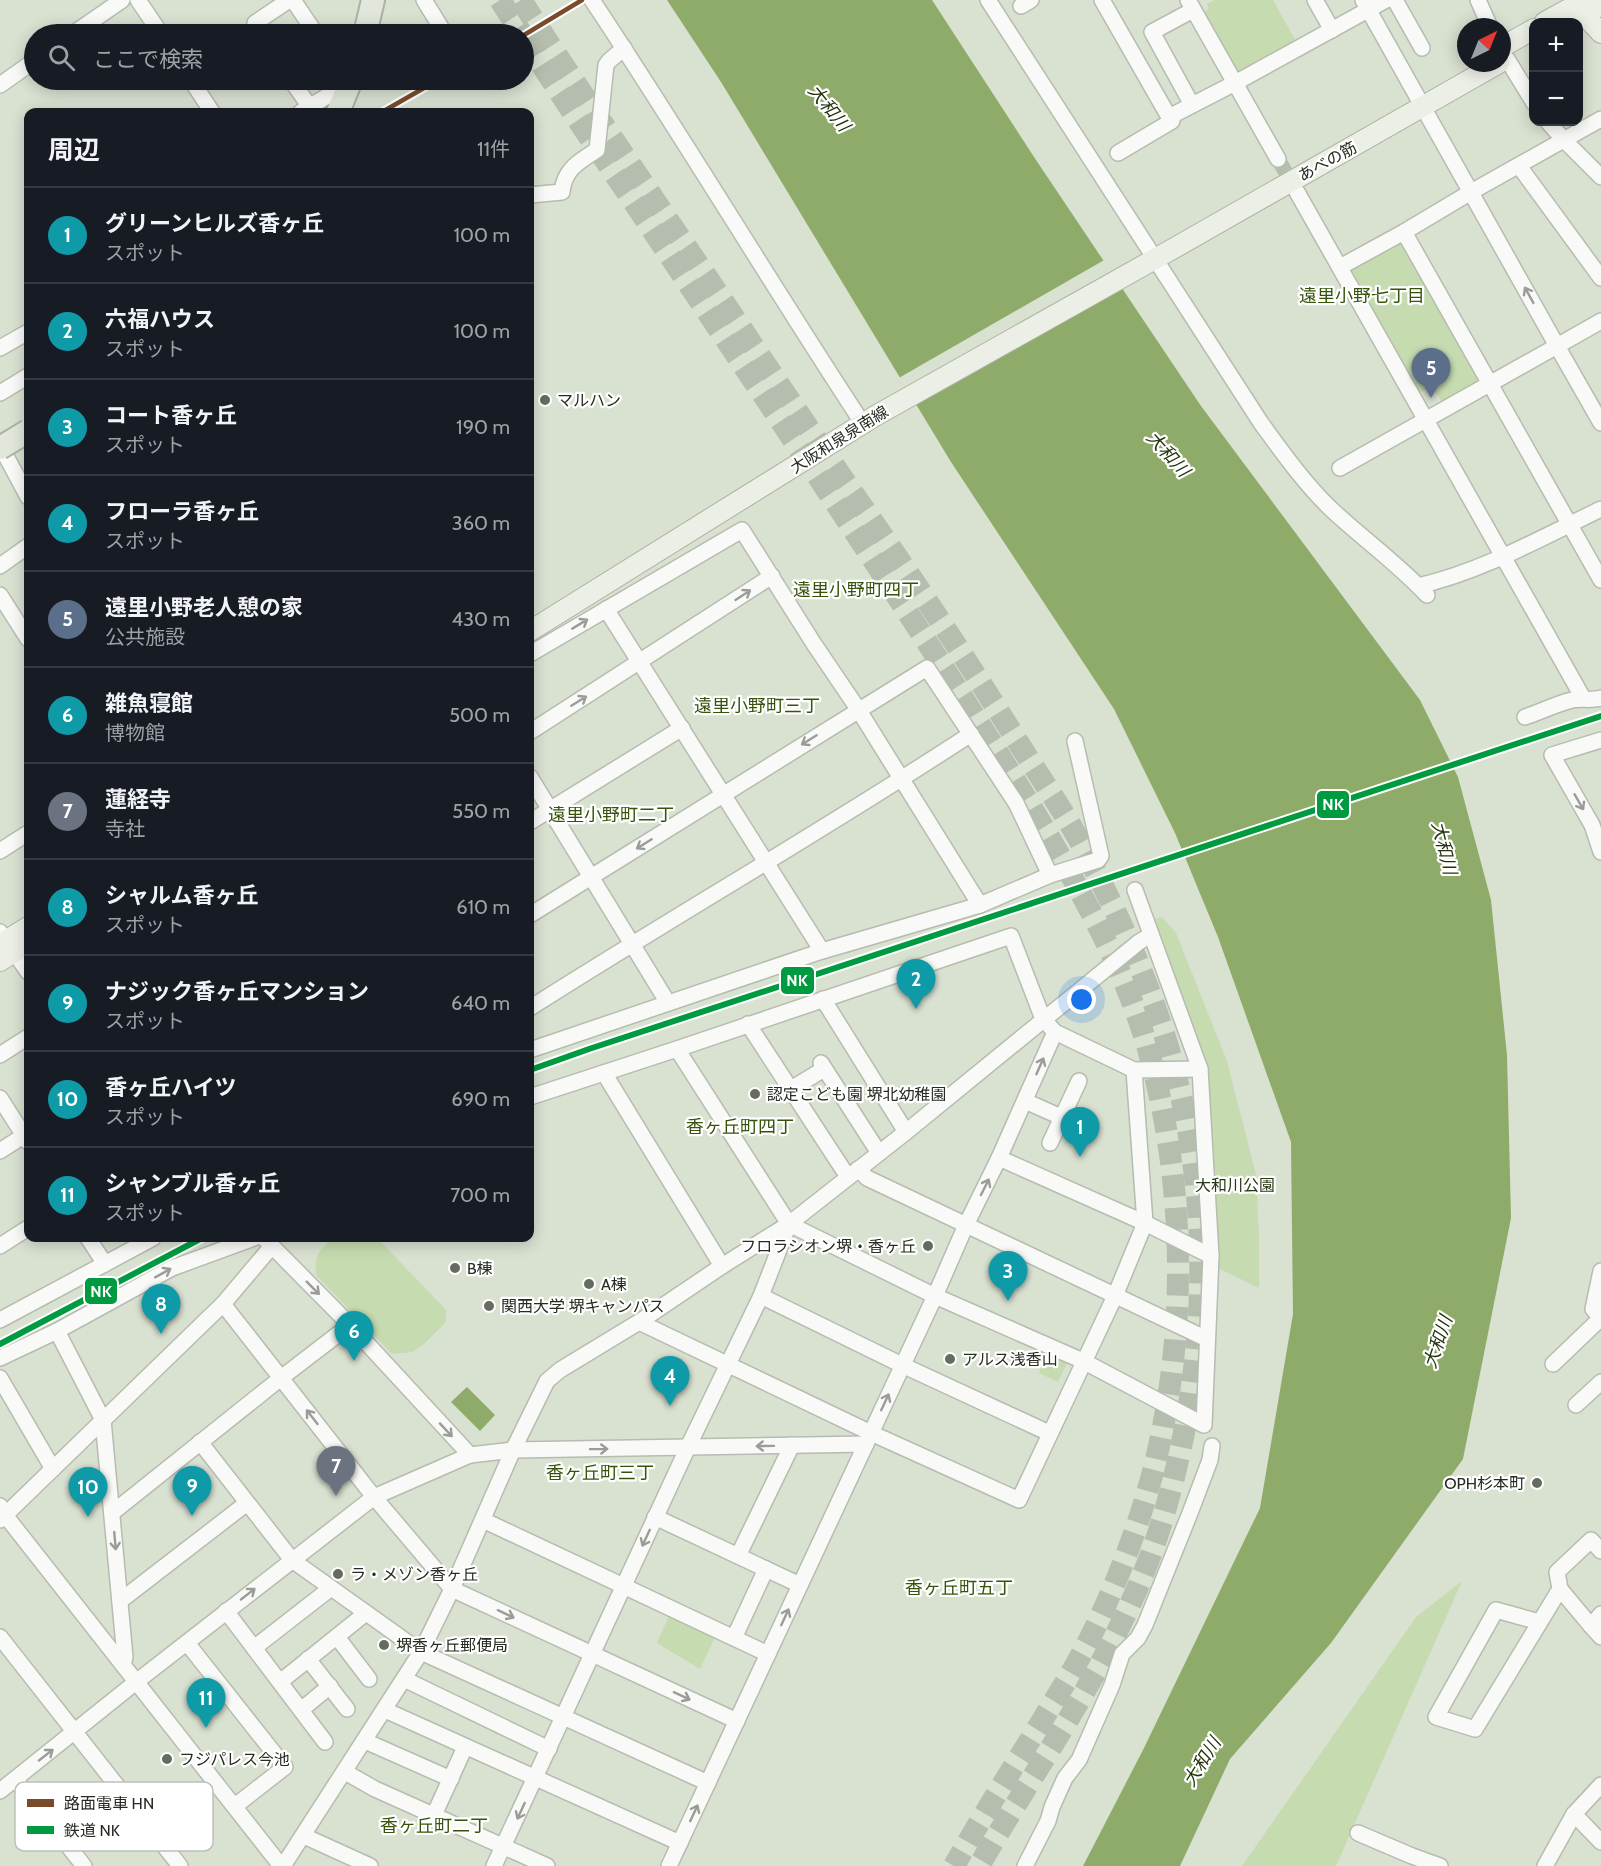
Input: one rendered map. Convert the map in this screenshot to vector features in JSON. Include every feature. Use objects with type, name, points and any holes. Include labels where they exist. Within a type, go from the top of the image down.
[{"type":"highway","points":[[367,24],[373,0]]},
{"type":"highway","points":[[382,24],[387,0]]},
{"type":"highway","points":[[340,108],[347,90]]},
{"type":"highway","points":[[356,108],[363,90]]},
{"type":"highway","points":[[1,453],[24,434]]},
{"type":"highway","points":[[1,453],[24,446]]},
{"type":"main road","points":[[1556,18],[1582,8],[1601,33]]},
{"type":"main road","name":"あべの筋","points":[[1511,50],[1529,33]]},
{"type":"main road","name":"あべの筋","points":[[1511,54],[1529,46]]},
{"type":"main road","name":"あべの筋","points":[[1420,101],[1460,72]]},
{"type":"main road","name":"あべの筋","points":[[1146,257],[1475,72]]},
{"type":"main road","name":"大阪和泉泉南線","points":[[534,614],[863,413],[1146,257]]},
{"type":"main road","name":"大阪和泉泉南線","points":[[534,628],[863,413]]},
{"type":"main road","points":[[8,945],[24,931]]},
{"type":"street","points":[[87,24],[122,0]]},
{"type":"street","points":[[138,0],[154,24]]},
{"type":"street","points":[[256,24],[291,0],[309,24]]},
{"type":"street","points":[[424,0],[439,24]]},
{"type":"street","points":[[592,0],[750,249],[863,413]]},
{"type":"street","points":[[988,0],[1146,257],[1261,423],[1305,481],[1332,509],[1423,591],[1436,582],[1503,556],[1601,509]]},
{"type":"street","points":[[1101,0],[1172,121],[1118,153]]},
{"type":"street","points":[[1315,0],[1332,30]]},
{"type":"street","points":[[1169,117],[1332,30],[1365,5],[1386,0]]},
{"type":"street","points":[[1395,0],[1422,48]]},
{"type":"street","points":[[1478,0],[1486,18]]},
{"type":"street","points":[[1192,105],[1152,32],[1190,5],[1278,159]]},
{"type":"street","points":[[1365,5],[1601,423]]},
{"type":"street","points":[[534,195],[562,192],[562,185],[572,168],[600,148],[606,65],[624,48]]},
{"type":"street","points":[[0,85],[24,68]]},
{"type":"street","points":[[1511,69],[1529,97]]},
{"type":"street","points":[[198,90],[209,108]]},
{"type":"street","points":[[296,90],[304,108]]},
{"type":"street","points":[[308,108],[329,95],[330,90]]},
{"type":"street","points":[[1340,267],[1601,119]]},
{"type":"street","points":[[1552,126],[1601,177]]},
{"type":"street","points":[[1519,166],[1601,278]]},
{"type":"street","points":[[1297,192],[1583,698]]},
{"type":"street","points":[[1404,232],[1601,580]]},
{"type":"street","points":[[1340,468],[1601,321]]},
{"type":"street","points":[[0,348],[24,334]]},
{"type":"street","points":[[0,393],[24,378]]},
{"type":"street","points":[[1,453],[24,490]]},
{"type":"street","points":[[534,652],[742,530],[858,709],[980,905]]},
{"type":"street","points":[[0,566],[24,549]]},
{"type":"street","points":[[534,729],[772,576]]},
{"type":"street","points":[[0,595],[24,633]]},
{"type":"street","points":[[606,609],[822,951]]},
{"type":"street","points":[[534,913],[927,668],[1016,803],[1050,875]]},
{"type":"street","points":[[1525,717],[1571,700],[1601,698]]},
{"type":"street","points":[[534,819],[681,728]]},
{"type":"street","points":[[534,1005],[632,943],[902,779],[971,734]]},
{"type":"street","points":[[1601,740],[1552,755],[1593,825],[1601,852]]},
{"type":"street","points":[[534,1049],[822,951],[980,905],[1050,875],[1098,860],[1101,856],[1075,741]]},
{"type":"street","points":[[534,783],[668,1003]]},
{"type":"street","points":[[0,851],[24,835]]},
{"type":"street","points":[[677,1049],[789,1224],[935,1296],[1083,1361],[1204,1425],[1211,1256],[1200,1069],[1135,890]]},
{"type":"street","points":[[470,1455],[350,1325],[268,1242],[223,1304],[53,1469],[2,1514],[282,1866],[304,1836],[421,1652],[547,1381],[560,1370],[639,1322],[789,1224],[1139,942],[1151,935]]},
{"type":"street","points":[[534,1096],[1011,936],[1043,1019],[1055,1032],[1134,1070],[1200,1069]]},
{"type":"street","points":[[8,945],[24,967]]},
{"type":"street","points":[[823,999],[906,1132]]},
{"type":"street","points":[[748,1024],[791,1089],[853,1173],[1208,1339]]},
{"type":"street","points":[[669,1866],[999,1158],[1055,1032]]},
{"type":"street","points":[[0,1055],[24,1040]]},
{"type":"street","points":[[791,1089],[823,1066],[879,1153]]},
{"type":"street","points":[[639,1322],[729,1364],[868,1438],[1018,1500],[1114,1296],[1145,1223],[1134,1070]]},
{"type":"street","points":[[604,1073],[722,1266]]},
{"type":"street","points":[[1050,1143],[1079,1081]]},
{"type":"street","points":[[0,1098],[24,1133]]},
{"type":"street","points":[[1024,1101],[1061,1117]]},
{"type":"street","points":[[0,1151],[24,1139]]},
{"type":"street","points":[[999,1158],[1145,1223],[1211,1256]]},
{"type":"street","points":[[494,1866],[688,1447],[761,1296],[789,1224]]},
{"type":"street","points":[[0,1246],[24,1231]]},
{"type":"street","points":[[91,1242],[105,1264]]},
{"type":"street","points":[[0,1320],[146,1242]]},
{"type":"street","points":[[0,1359],[57,1331],[172,1268],[243,1242]]},
{"type":"street","points":[[1553,1364],[1601,1318],[1593,1309],[1601,1271]]},
{"type":"street","points":[[761,1296],[902,1365],[1049,1432]]},
{"type":"street","points":[[223,1304],[374,1497],[452,1589],[737,1721]]},
{"type":"street","points":[[112,1513],[350,1325]]},
{"type":"street","points":[[57,1331],[103,1420],[125,1657],[123,1665]]},
{"type":"street","points":[[0,1378],[53,1469]]},
{"type":"street","points":[[1576,1405],[1601,1382]]},
{"type":"street","points":[[0,1791],[226,1611],[374,1497],[470,1455],[513,1450],[792,1445],[868,1438]]},
{"type":"street","points":[[200,1442],[292,1560],[421,1652],[708,1783]]},
{"type":"street","points":[[738,1556],[792,1445]]},
{"type":"street","points":[[1025,1866],[1048,1821],[1065,1778],[1079,1760],[1112,1686],[1122,1653],[1138,1638],[1145,1625],[1210,1460],[1212,1446]]},
{"type":"street","points":[[120,1601],[248,1503]]},
{"type":"street","points":[[656,1517],[800,1585]]},
{"type":"street","points":[[483,1520],[768,1654]]},
{"type":"street","points":[[1596,1632],[1560,1589],[1557,1572],[1591,1540],[1601,1551]]},
{"type":"street","points":[[734,1638],[766,1569]]},
{"type":"street","points":[[254,1648],[331,1588]]},
{"type":"street","points":[[1539,1622],[1496,1610],[1436,1717],[1475,1729],[1560,1589]]},
{"type":"street","points":[[226,1611],[326,1742]]},
{"type":"street","points":[[280,1682],[366,1613]]},
{"type":"street","points":[[1596,1632],[1601,1614]]},
{"type":"street","points":[[0,1637],[114,1782]]},
{"type":"street","points":[[337,1637],[369,1679]]},
{"type":"street","points":[[187,1643],[285,1767],[235,1806]]},
{"type":"street","points":[[309,1659],[347,1709]]},
{"type":"street","points":[[404,1679],[549,1749]]},
{"type":"street","points":[[301,1710],[330,1686]]},
{"type":"street","points":[[385,1710],[680,1843]]},
{"type":"street","points":[[365,1741],[451,1779]]},
{"type":"street","points":[[434,1815],[465,1747]]},
{"type":"street","points":[[345,1772],[375,1789],[547,1866]]},
{"type":"street","points":[[1545,1866],[1574,1814],[1601,1785]]},
{"type":"street","points":[[1574,1814],[1601,1842]]},
{"type":"street","points":[[1359,1833],[1441,1866]]},
{"type":"street","points":[[304,1836],[370,1866]]},
{"type":"street","points":[[72,1851],[84,1866]]},
{"type":"street","points":[[168,1851],[180,1866]]},
{"type":"green space","points":[[1215,0],[1273,0],[1298,45],[1245,75],[1236,72],[1202,13],[1209,9],[1207,4]]},
{"type":"green space","points":[[1398,240],[1404,241],[1481,379],[1480,384],[1442,403],[1433,386],[1417,395],[1350,276],[1350,269]]},
{"type":"green space","name":"大和川公園","points":[[1162,917],[1176,933],[1227,1061],[1256,1175],[1259,1288],[1216,1267],[1218,1254],[1205,1064],[1151,920]]},
{"type":"green space","points":[[330,1242],[381,1242],[446,1310],[446,1322],[424,1344],[412,1352],[392,1354],[317,1276],[316,1259]]},
{"type":"green space","points":[[1047,1353],[1067,1363],[1058,1382],[1039,1373]]},
{"type":"green space","points":[[1462,1581],[1336,1866],[1242,1866],[1416,1617]]},
{"type":"green space","points":[[669,1616],[715,1637],[700,1669],[657,1643]]},
{"type":"water","name":"大和川","points":[[667,0],[932,0],[1201,406],[1420,700],[1458,777],[1491,900],[1507,1055],[1511,1218],[1463,1459],[1331,1643],[1230,1759],[1180,1866],[1083,1866],[1143,1750],[1260,1508],[1293,1314],[1291,1142],[1218,937],[1175,833],[1114,709],[951,462],[721,82]]},
{"type":"water","points":[[467,1387],[495,1415],[480,1431],[451,1402]]},
{"type":"pier","points":[[1106,259],[1123,285],[913,405],[897,379]]},
{"type":"tunnel","points":[[500,0],[516,24]]},
{"type":"tunnel","points":[[521,0],[558,58],[933,610],[1078,838],[1119,919],[1143,975],[1172,1061],[1186,1118],[1195,1176],[1200,1234],[1200,1292],[1189,1407],[1162,1521],[1146,1567],[1105,1656],[979,1866]]},
{"type":"tunnel","points":[[534,52],[866,550],[1038,818],[1091,913],[1123,980],[1141,1026],[1161,1102],[1176,1209],[1177,1319],[1172,1373],[1151,1479],[1125,1558],[1086,1646],[954,1866]]},
{"type":"tunnel","points":[[1278,159],[1296,190]]},
{"type":"tram line","name":"HN","points":[[534,29],[582,0]]},
{"type":"tram line","name":"HN","points":[[389,108],[420,90]]},
{"type":"rail line","name":"NK","points":[[534,1069],[1601,716]]},
{"type":"rail line","name":"NK","points":[[0,1344],[194,1242]]},
{"type":"place","name":"遠里小野老人憩の家","points":[[1431,398]]},
{"type":"place","name":"マルハン","points":[[545,400]]},
{"type":"place","name":"六福ハウス","points":[[916,1009]]},
{"type":"place","name":"認定こども園 堺北幼稚園","points":[[755,1094]]},
{"type":"place","name":"グリーンヒルズ香ヶ丘","points":[[1080,1157]]},
{"type":"place","name":"フロラシオン堺・香ヶ丘","points":[[928,1246]]},
{"type":"place","name":"B棟","points":[[455,1268]]},
{"type":"place","name":"A棟","points":[[589,1284]]},
{"type":"place","name":"コート香ヶ丘","points":[[1008,1301]]},
{"type":"place","name":"関西大学 堺キャンパス","points":[[489,1306]]},
{"type":"place","name":"シャルム香ヶ丘","points":[[161,1334]]},
{"type":"place","name":"アルス浅香山","points":[[950,1359]]},
{"type":"place","name":"雑魚寝館","points":[[354,1361]]},
{"type":"place","name":"フローラ香ヶ丘","points":[[670,1406]]},
{"type":"place","name":"OPH杉本町","points":[[1537,1483]]},
{"type":"place","name":"蓮経寺","points":[[336,1496]]},
{"type":"place","name":"ナジック香ヶ丘マンション","points":[[192,1516]]},
{"type":"place","name":"香ヶ丘ハイツ","points":[[88,1517]]},
{"type":"place","name":"ラ・メゾン香ヶ丘","points":[[338,1574]]},
{"type":"place","name":"堺香ヶ丘郵便局","points":[[384,1645]]},
{"type":"place","name":"シャンブル香ヶ丘","points":[[206,1728]]},
{"type":"place","name":"フジパレス今池","points":[[167,1759]]},
{"type":"district","name":"遠里小野七丁目","points":[[1362,296]]},
{"type":"district","name":"遠里小野町四丁","points":[[856,590]]},
{"type":"district","name":"遠里小野町三丁","points":[[757,706]]},
{"type":"district","name":"遠里小野町二丁","points":[[611,815]]},
{"type":"district","name":"香ヶ丘町四丁","points":[[740,1127]]},
{"type":"district","name":"香ヶ丘町三丁","points":[[600,1473]]},
{"type":"district","name":"香ヶ丘町五丁","points":[[959,1588]]},
{"type":"district","name":"香ヶ丘町二丁","points":[[434,1826]]}]
